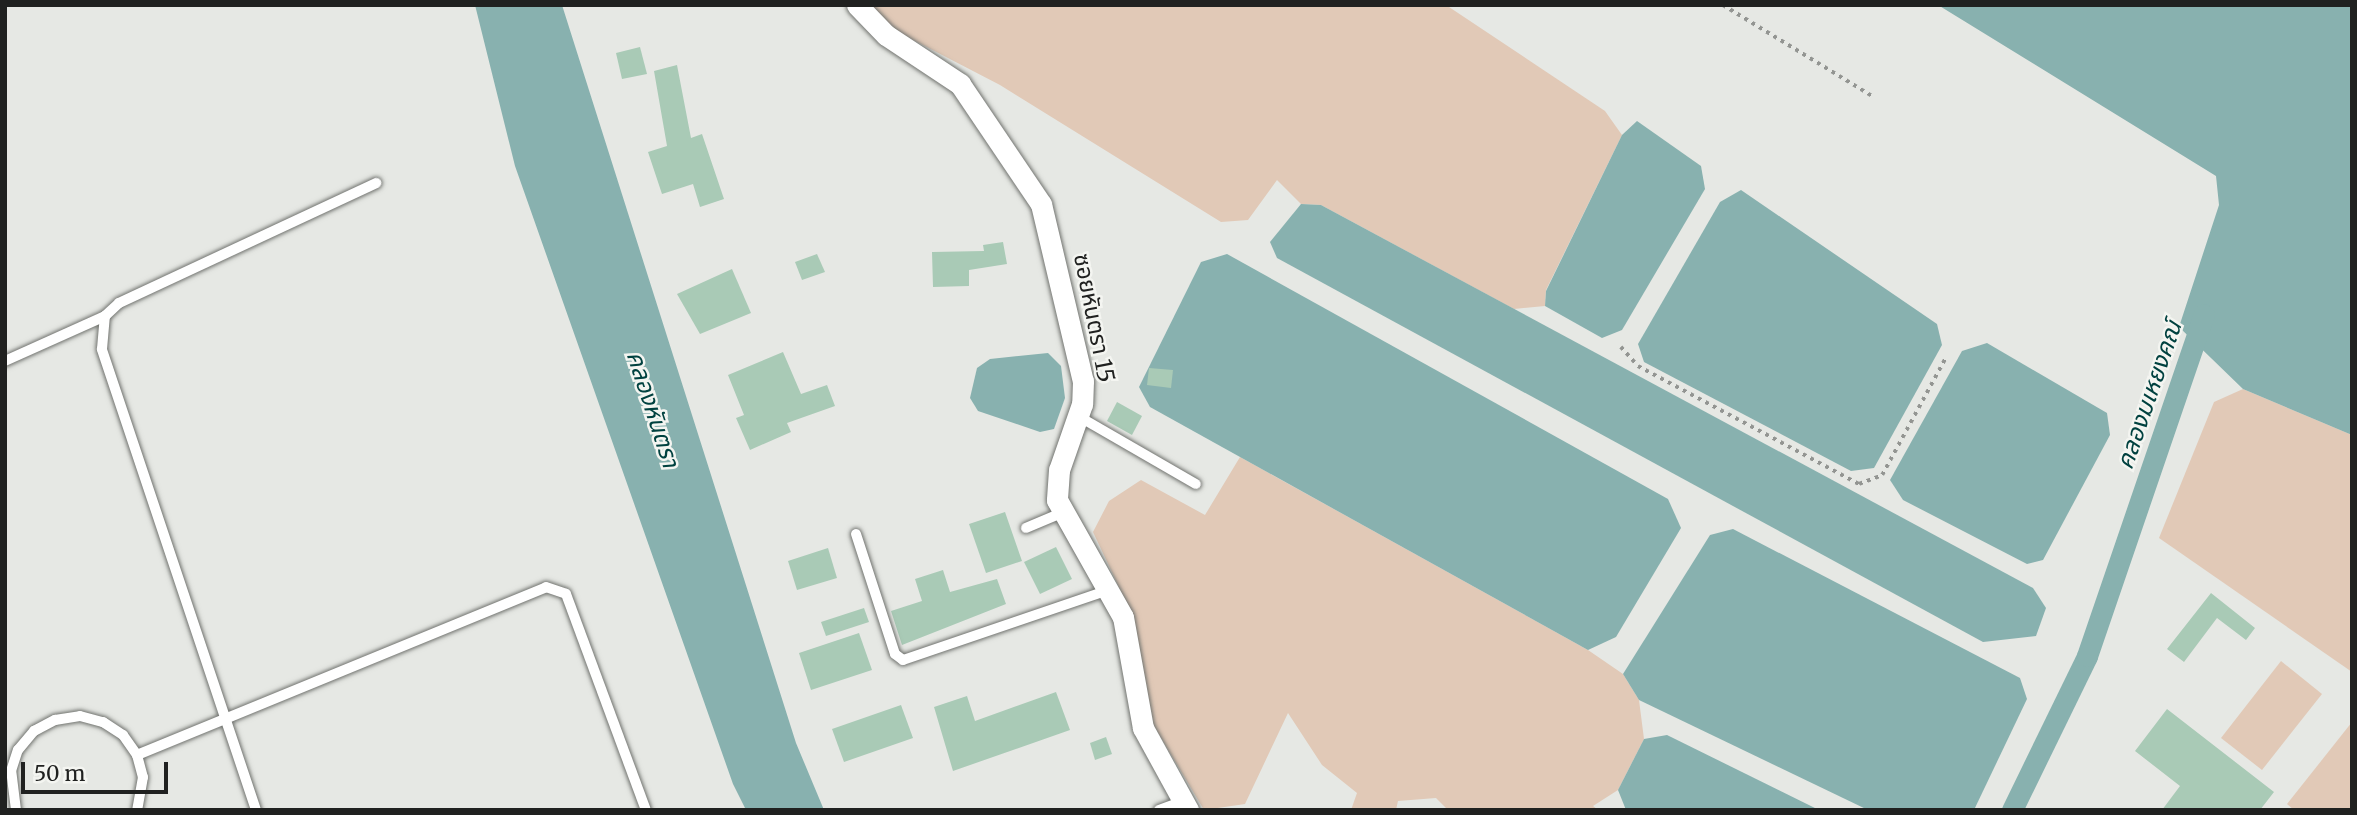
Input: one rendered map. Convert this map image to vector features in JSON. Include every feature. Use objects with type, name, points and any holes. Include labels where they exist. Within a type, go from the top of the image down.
[{"type":"street","name":"ซอยหันตรา 15","points":[[857,5],[887,35],[960,84],[1035,189],[1048,221],[1083,381],[1078,416],[1059,470],[1062,513],[1111,589],[1124,617],[1143,728],[1186,806]]},
{"type":"lane","points":[[5,360],[105,316],[119,303],[376,183]]},
{"type":"lane","points":[[105,316],[102,349],[228,719],[256,810]]},
{"type":"lane","points":[[1078,416],[1196,484]]},
{"type":"lane","points":[[1026,528],[1062,513]]},
{"type":"lane","points":[[856,534],[895,654],[903,660],[1111,589]]},
{"type":"lane","points":[[137,755],[546,587],[566,594],[646,810]]},
{"type":"lane","points":[[16,810],[11,771],[18,750],[55,720],[80,716],[103,722],[123,735],[137,755],[144,777],[137,810]]},
{"type":"lane","points":[[5,747],[18,750]]},
{"type":"lane","points":[[1159,810],[1186,806]]},
{"type":"path","points":[[1723,5],[1872,96]]},
{"type":"path","points":[[1620,347],[1638,366],[1860,484],[1882,475],[1945,359]]},
{"type":"shaded area","points":[[868,5],[1446,5],[1605,111],[1622,135],[1546,290],[1545,306],[1514,309],[1321,205],[1301,204],[1277,180],[1248,220],[1221,222],[1000,85],[892,29]]},
{"type":"shaded area","points":[[2243,389],[2352,435],[2352,672],[2159,538],[2214,402]]},
{"type":"shaded area","points":[[1240,457],[1588,650],[1623,674],[1639,700],[1644,739],[1618,790],[1593,806],[1598,810],[1448,810],[1436,798],[1398,801],[1396,810],[1351,810],[1357,793],[1322,765],[1288,713],[1245,804],[1204,810],[1154,726],[1134,619],[1093,532],[1109,501],[1141,480],[1205,515]]},
{"type":"shaded area","points":[[2281,661],[2322,694],[2262,770],[2221,738]]},
{"type":"shaded area","points":[[2352,722],[2352,810],[2294,810],[2287,804]]},
{"type":"water","name":"คลองหันตรา","points":[[475,5],[562,5],[796,743],[824,810],[746,810],[733,784],[515,166]]},
{"type":"water","points":[[1938,5],[2352,5],[2352,435],[2243,389],[2179,327],[2219,205],[2216,176]]},
{"type":"water","points":[[1637,121],[1701,166],[1705,189],[1622,330],[1602,338],[1545,306],[1546,291],[1622,135]]},
{"type":"water","points":[[1741,190],[1937,324],[1942,345],[1874,468],[1851,471],[1644,362],[1638,344],[1720,202]]},
{"type":"water","points":[[1301,204],[1321,205],[2033,588],[2046,608],[2036,636],[1983,642],[1277,258],[1270,242]]},
{"type":"water","points":[[1227,254],[1668,499],[1681,528],[1616,637],[1588,650],[1150,407],[1139,387],[1201,262]]},
{"type":"water","points":[[1987,343],[2107,413],[2110,435],[2043,560],[2027,564],[1903,500],[1890,480],[1962,351]]},
{"type":"water","points":[[1048,353],[1061,366],[1065,398],[1054,429],[1040,432],[978,411],[970,398],[977,368],[990,359]]},
{"type":"water","points":[[1733,529],[2020,678],[2027,699],[1974,810],[1868,810],[1639,700],[1623,674],[1710,535]]},
{"type":"water","points":[[1667,735],[1819,810],[1626,810],[1618,790],[1644,739]]},
{"type":"building","points":[[640,47],[647,74],[622,79],[616,53]]},
{"type":"building","points":[[677,65],[691,138],[702,134],[724,199],[700,207],[693,184],[662,194],[648,152],[667,146],[654,71]]},
{"type":"building","points":[[1003,242],[1007,264],[969,270],[969,286],[933,287],[932,252],[984,251],[983,245]]},
{"type":"building","points":[[817,254],[825,272],[802,280],[795,262]]},
{"type":"building","points":[[732,269],[751,313],[700,334],[677,294]]},
{"type":"building","points":[[783,352],[801,394],[827,385],[835,406],[787,423],[791,432],[750,450],[736,418],[744,415],[728,375]]},
{"type":"building","points":[[1149,368],[1173,370],[1171,388],[1147,385]]},
{"type":"building","points":[[1117,402],[1142,416],[1132,435],[1107,421]]},
{"type":"building","points":[[1005,512],[1022,561],[986,573],[969,524]]},
{"type":"building","points":[[1056,547],[1072,579],[1040,594],[1024,562]]},
{"type":"building","points":[[828,548],[837,578],[797,590],[788,561]]},
{"type":"building","points":[[943,570],[950,592],[997,579],[1006,604],[902,645],[891,611],[922,601],[915,579]]},
{"type":"building","points":[[2211,593],[2255,628],[2246,640],[2217,618],[2184,662],[2167,649]]},
{"type":"building","points":[[864,608],[869,622],[826,636],[821,622]]},
{"type":"building","points":[[859,633],[872,670],[811,690],[799,653]]},
{"type":"building","points":[[1056,692],[1070,730],[953,771],[934,707],[967,696],[975,721]]},
{"type":"building","points":[[901,705],[913,738],[844,762],[832,729]]},
{"type":"building","points":[[2167,709],[2274,792],[2260,810],[2162,810],[2180,786],[2135,751]]},
{"type":"building","points":[[1106,737],[1112,754],[1095,760],[1090,743]]},
{"type":"waterway","name":"คลองมเหยงคณ์","points":[[2012,810],[2087,656],[2204,315]]}]
